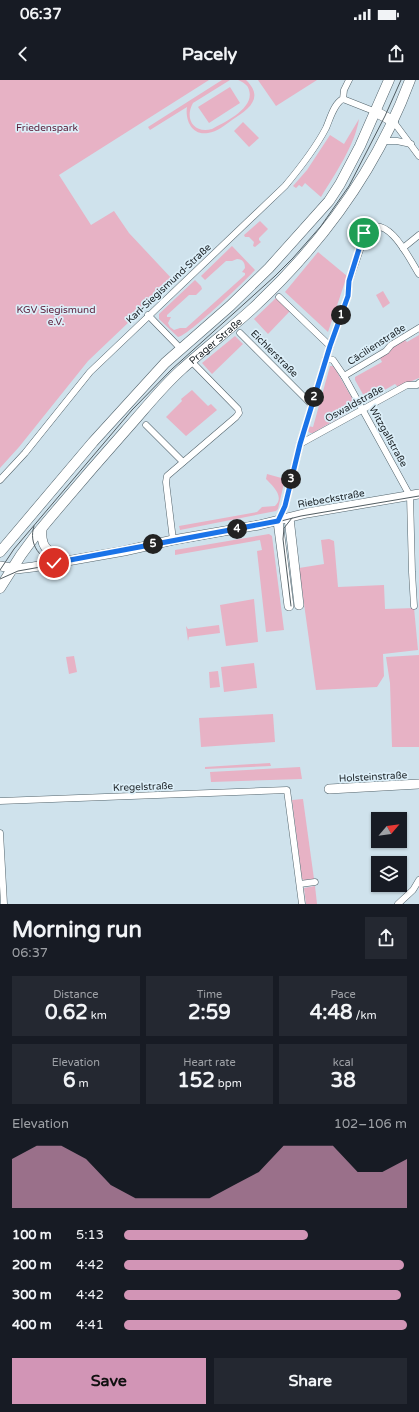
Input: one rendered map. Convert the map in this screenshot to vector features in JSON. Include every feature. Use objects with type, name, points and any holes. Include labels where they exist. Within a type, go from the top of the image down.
[{"type":"main road","name":"Prager Straße","points":[[0,552],[93,442],[165,363],[230,306],[269,268],[329,201],[340,184],[376,112],[389,80]]},
{"type":"main road","name":"Prager Straße","points":[[0,588],[26,547],[180,370],[251,310],[276,286],[312,247],[356,189],[393,121],[410,80]]},
{"type":"main road","points":[[376,112],[393,121]]},
{"type":"main road","name":"Riebeckstraße","points":[[0,566],[12,569],[24,569],[278,521],[307,513],[414,495]]},
{"type":"main road","points":[[289,518],[299,605]]},
{"type":"main road","points":[[278,521],[288,606]]},
{"type":"main road","points":[[42,528],[41,538],[44,546],[51,553],[67,561]]},
{"type":"main road","points":[[0,560],[12,569]]},
{"type":"main road","name":"Holsteinstraße","points":[[329,789],[419,784]]},
{"type":"street","name":"Karl-Siegismund-Straße","points":[[0,480],[25,453],[90,372],[148,315],[285,186],[312,151],[337,104],[343,99],[344,90],[349,80]]},
{"type":"street","points":[[343,99],[376,112]]},
{"type":"street","points":[[393,121],[419,156]]},
{"type":"street","points":[[382,142],[397,141],[411,144]]},
{"type":"street","points":[[278,521],[285,506],[300,444],[326,358],[348,296],[349,281],[367,230],[374,226],[383,228],[394,236],[419,274]]},
{"type":"street","points":[[403,248],[419,235]]},
{"type":"street","points":[[279,297],[330,346]]},
{"type":"street","points":[[148,315],[181,349]]},
{"type":"street","name":"Cäcilienstraße","points":[[344,376],[386,351],[391,345],[419,328]]},
{"type":"street","name":"Eichlerstraße","points":[[240,333],[312,405]]},
{"type":"street","name":"Witzgallstraße","points":[[326,358],[332,360],[344,376],[414,495],[412,572],[414,606]]},
{"type":"street","points":[[173,540],[166,479],[167,476],[239,413],[238,409],[191,362]]},
{"type":"street","name":"Oswaldstraße","points":[[300,444],[407,385],[418,386]]},
{"type":"street","points":[[146,425],[183,462]]},
{"type":"street","points":[[285,506],[289,518]]},
{"type":"street","points":[[412,572],[419,572]]},
{"type":"street","name":"Kregelstraße","points":[[0,800],[287,790],[300,884]]},
{"type":"street","points":[[0,833],[4,904]]},
{"type":"street","points":[[302,904],[300,884],[315,882]]},
{"type":"street","points":[[398,904],[413,890],[418,882]]},
{"type":"green space","points":[[0,80],[209,80],[59,175],[91,225],[114,211],[129,233],[173,280],[88,361],[19,447],[0,468]]},
{"type":"green space","points":[[222,80],[230,80],[193,103],[190,109],[190,120],[196,127],[206,130],[212,129],[238,114],[248,103],[250,97],[248,87],[238,80],[246,80],[252,86],[254,98],[252,103],[244,112],[221,128],[208,133],[197,132],[190,126],[188,121],[187,107],[150,130],[148,127]]},
{"type":"green space","points":[[258,80],[317,80],[276,106]]},
{"type":"green space","points":[[230,87],[240,103],[209,123],[198,107]]},
{"type":"green space","points":[[359,119],[357,129],[349,149],[321,197],[305,183],[302,187],[299,185],[296,188],[293,186],[307,170],[330,135],[344,144]]},
{"type":"green space","points":[[243,122],[259,138],[249,147],[234,131]]},
{"type":"green space","points":[[260,221],[268,229],[259,238],[261,242],[255,247],[253,246],[254,242],[249,237],[245,237],[244,235]]},
{"type":"green space","points":[[232,246],[255,270],[229,296],[193,328],[178,337],[159,319],[159,314],[195,280],[202,289],[196,295],[189,295],[167,315],[167,317],[171,317],[168,323],[174,330],[186,328],[245,275],[245,273],[242,272],[245,268],[244,263],[237,259],[226,261],[205,280],[201,276]]},
{"type":"green space","points":[[318,252],[347,276],[328,332],[285,292]]},
{"type":"green space","points":[[383,291],[390,303],[383,308],[376,295]]},
{"type":"green space","points":[[276,298],[290,311],[268,334],[254,319]]},
{"type":"green space","points":[[419,335],[419,378],[398,387],[395,384],[369,399],[365,398],[355,380],[355,377],[382,362],[380,358],[392,347],[405,340],[407,342]]},
{"type":"green space","points":[[235,336],[243,344],[212,374],[202,363]]},
{"type":"green space","points":[[330,366],[333,366],[336,370],[357,407],[313,433],[310,433],[308,431],[308,426],[313,427]]},
{"type":"green space","points":[[192,390],[208,406],[211,404],[217,410],[186,436],[166,417],[182,401],[181,399]]},
{"type":"green space","points":[[267,474],[285,479],[278,509],[276,511],[180,530],[179,526],[257,512],[262,507],[275,506],[278,503],[278,495],[275,488],[266,479]]},
{"type":"green space","points":[[269,534],[272,536],[284,630],[266,632],[257,551],[262,550],[260,540],[175,555],[175,550]]},
{"type":"green space","points":[[329,539],[334,541],[338,587],[384,585],[385,609],[414,608],[418,650],[383,654],[384,676],[377,687],[316,690],[299,568],[324,564],[321,540]]},
{"type":"green space","points":[[254,599],[258,642],[226,646],[220,605]]},
{"type":"green space","points":[[219,625],[220,633],[189,637],[188,641],[186,626],[188,629]]},
{"type":"green space","points":[[419,655],[419,747],[392,747],[390,683],[386,657]]},
{"type":"green space","points":[[74,656],[77,672],[69,674],[66,657]]},
{"type":"green space","points":[[254,663],[257,688],[224,692],[221,667]]},
{"type":"green space","points":[[218,671],[220,687],[210,688],[209,672]]},
{"type":"green space","points":[[273,714],[275,742],[201,747],[199,718]]},
{"type":"green space","points":[[270,763],[271,766],[205,769],[205,767]]},
{"type":"green space","points":[[300,767],[302,779],[211,782],[210,772]]},
{"type":"green space","points":[[303,799],[314,879],[304,880],[302,879],[292,800]]},
{"type":"green space","points":[[315,886],[317,904],[306,904],[304,888]]},
{"type":"tram line","points":[[0,570],[14,549],[132,410],[172,369],[275,276],[321,226],[349,186],[385,116],[401,80]]},
{"type":"tram line","points":[[0,579],[18,571],[125,552],[169,542],[273,523],[301,516],[419,496]]},
{"type":"tram line","points":[[291,606],[283,539],[284,528],[292,518]]},
{"type":"tram line","points":[[34,526],[33,539],[37,550],[46,559],[59,563]]},
{"type":"route","points":[[54,563],[278,521],[285,506],[300,444],[330,346],[348,296],[349,281],[364,233]]},
{"type":"park label","name":"Friedenspark","points":[[47,127]]},
{"type":"park label","name":"KGV Siegismund e.V.","points":[[56,314]]}]
